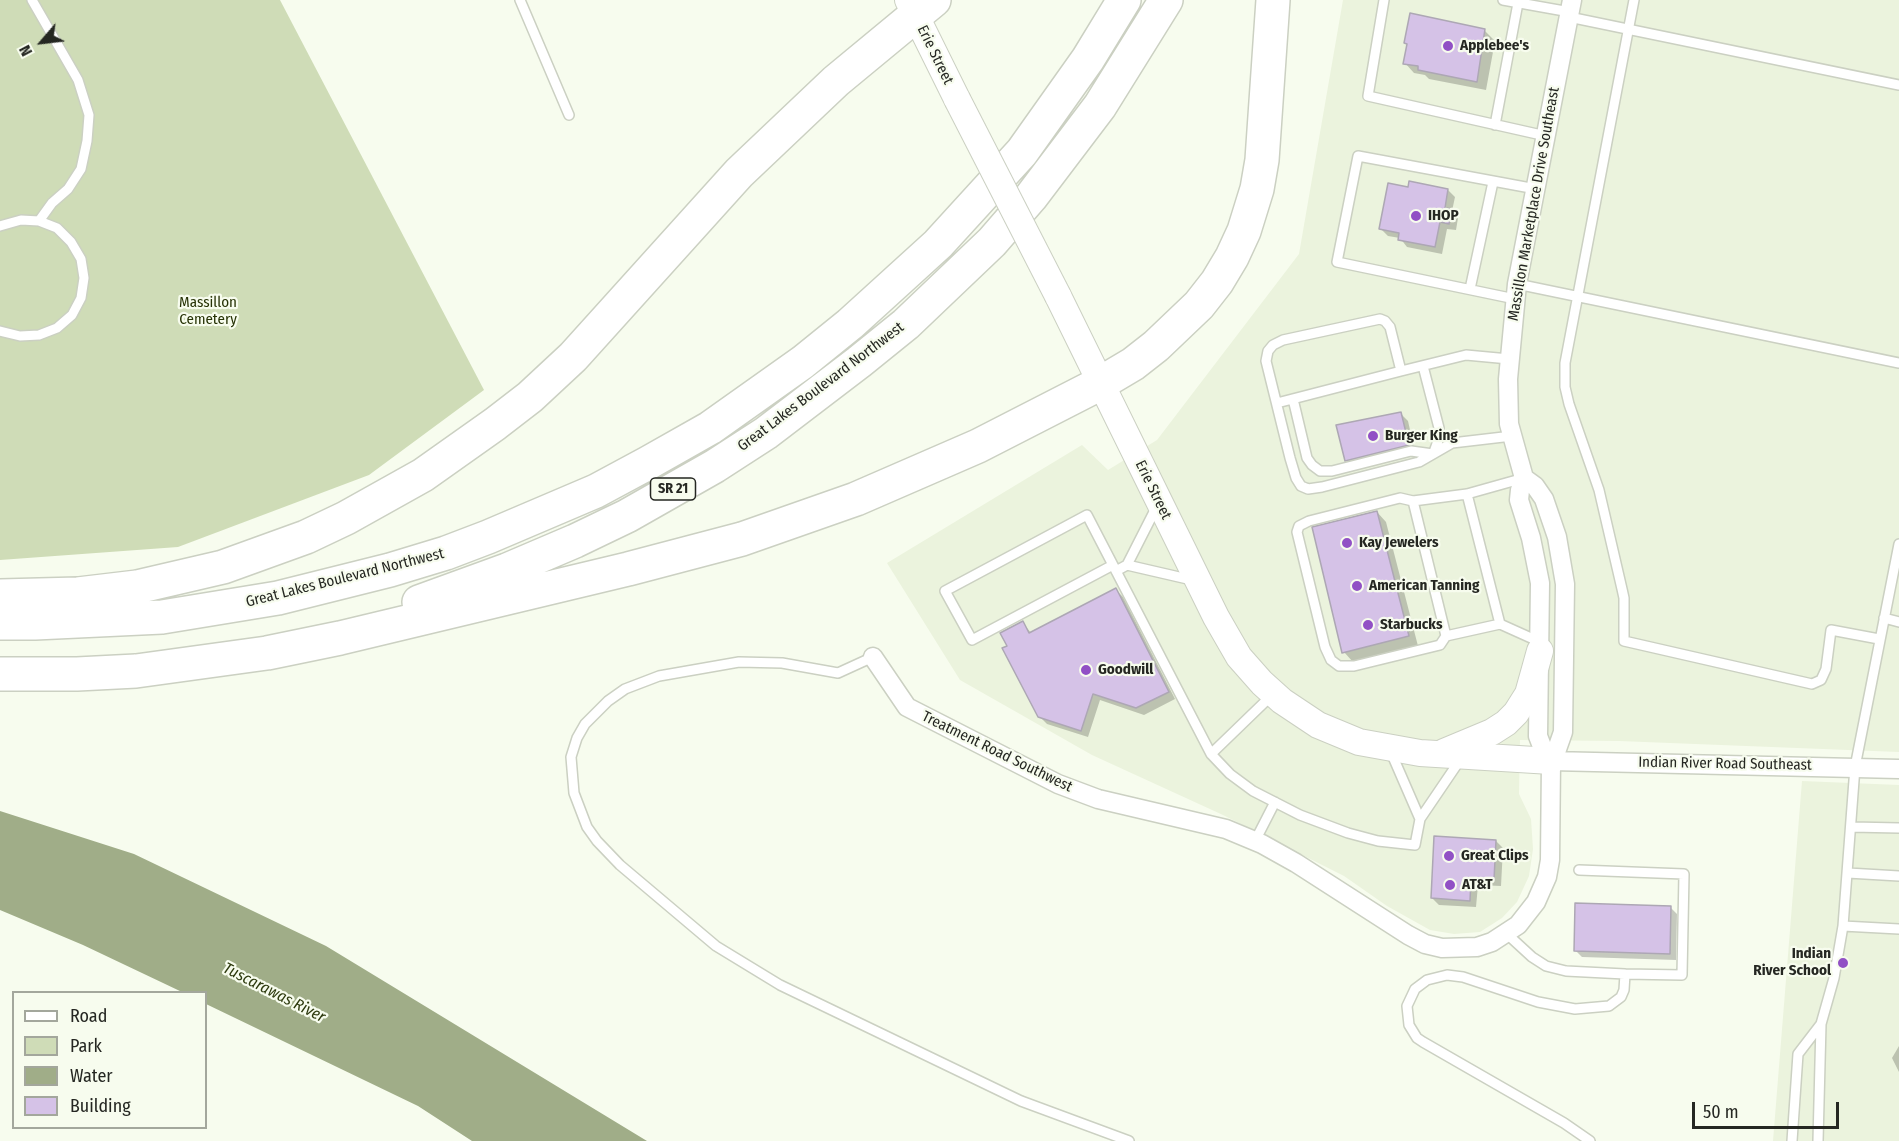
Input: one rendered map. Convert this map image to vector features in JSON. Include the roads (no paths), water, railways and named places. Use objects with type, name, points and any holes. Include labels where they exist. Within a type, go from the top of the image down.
[{"type":"highway","name":"Great Lakes Boulevard Northwest","points":[[0,623],[162,617],[278,598],[390,570],[446,553],[596,491],[648,463],[710,428],[803,362],[859,317],[938,244],[1022,152],[1088,59],[1124,0]]},
{"type":"highway","name":"Great Lakes Boulevard Northwest","points":[[0,658],[78,659],[153,655],[292,634],[415,603],[507,570],[627,516],[766,432],[906,324],[992,242],[1031,197],[1100,106],[1166,0]]},
{"type":"highway","points":[[0,674],[76,674],[136,670],[267,653],[628,570],[742,538],[856,499],[978,446],[1101,383],[1133,364],[1156,346],[1199,305],[1222,274],[1244,231],[1257,189],[1262,160],[1273,0]]},
{"type":"highway","points":[[0,596],[78,594],[137,587],[223,567],[306,537],[346,518],[423,475],[530,397],[573,357],[739,173],[919,5]]},
{"type":"street","name":"Erie Street","points":[[919,5],[957,99],[1058,296],[1158,503],[1239,657],[1262,683],[1299,714],[1331,732],[1359,742],[1450,755],[1551,761]]},
{"type":"street","name":"Massillon Marketplace Drive Southeast","points":[[1524,478],[1535,486],[1544,498],[1558,544],[1565,584],[1563,732],[1551,761],[1538,736],[1540,646],[1538,568],[1519,500],[1524,478],[1512,436],[1508,406],[1509,359],[1516,292],[1570,10]]},
{"type":"street","points":[[1450,755],[1492,732],[1513,717],[1528,694],[1540,646]]},
{"type":"street","name":"Treatment Road Southwest","points":[[873,657],[907,707],[1058,784],[1098,799],[1226,829],[1256,841],[1296,862],[1425,944],[1442,948],[1460,949],[1484,944],[1507,934],[1518,925],[1536,902],[1547,877],[1551,828],[1551,761]]},
{"type":"street","name":"Indian River Road Southeast","points":[[1551,761],[1899,769]]},
{"type":"lane","points":[[32,0],[78,80],[88,115],[87,141],[81,169],[68,189],[52,203],[39,221]]},
{"type":"lane","points":[[520,0],[569,115]]},
{"type":"lane","points":[[1384,0],[1368,96],[1546,136]]},
{"type":"lane","points":[[1503,0],[1570,10],[1628,29],[1899,85]]},
{"type":"lane","points":[[1634,0],[1565,363],[1564,387],[1599,490],[1609,530],[1624,598],[1624,640],[1812,684],[1821,680],[1826,669],[1831,630],[1879,639]]},
{"type":"lane","points":[[1495,125],[1518,3]]},
{"type":"lane","points":[[1536,189],[1358,156],[1337,262],[1470,290],[1577,297],[1899,363]]},
{"type":"lane","points":[[1470,290],[1493,182]]},
{"type":"lane","points":[[0,226],[21,220],[39,221],[57,228],[71,242],[81,259],[84,278],[81,298],[72,315],[57,328],[29,336],[0,331]]},
{"type":"lane","points":[[1401,371],[1389,327],[1385,321],[1380,319],[1282,340],[1270,348],[1266,357],[1277,403],[1296,478],[1304,488],[1329,486],[1419,462],[1452,442],[1512,436]]},
{"type":"lane","points":[[1277,403],[1466,355],[1509,359]]},
{"type":"lane","points":[[1423,366],[1439,428],[1439,438],[1433,454]]},
{"type":"lane","points":[[1293,399],[1307,458],[1320,471],[1332,471],[1411,452],[1433,454]]},
{"type":"lane","points":[[1524,478],[1467,494],[1413,501],[1400,498],[1309,521],[1298,528],[1299,545],[1325,647],[1329,658],[1336,665],[1354,666],[1440,645],[1446,636],[1500,624],[1540,646]]},
{"type":"lane","points":[[1467,494],[1500,624]]},
{"type":"lane","points":[[1413,501],[1446,636]]},
{"type":"lane","points":[[1127,565],[1158,503]]},
{"type":"lane","points":[[1198,581],[1127,565],[1115,568],[972,639],[945,591],[1087,515],[1115,568],[1211,754],[1230,774],[1253,791],[1348,833],[1378,841],[1415,846],[1420,819],[1450,755]]},
{"type":"lane","points":[[1818,1141],[1821,1024],[1834,978],[1843,926],[1855,767],[1899,544]]},
{"type":"lane","points":[[1884,618],[1899,622]]},
{"type":"lane","name":"Treatment Road Southwest","points":[[873,657],[838,673],[782,663],[739,662],[659,676],[625,689],[608,701],[585,724],[577,738],[571,757],[574,793],[587,827],[620,865],[716,946],[780,986],[1021,1101],[1130,1141]]},
{"type":"lane","points":[[1211,754],[1273,693]]},
{"type":"lane","points":[[1389,748],[1420,819]]},
{"type":"lane","points":[[1256,841],[1275,802]]},
{"type":"lane","points":[[1852,826],[1899,828]]},
{"type":"lane","points":[[1507,934],[1532,957],[1546,966],[1566,971],[1682,975],[1684,874],[1580,870]]},
{"type":"lane","points":[[1848,873],[1899,876]]},
{"type":"lane","points":[[1843,926],[1899,929]]},
{"type":"lane","points":[[1590,1141],[1564,1123],[1417,1038],[1409,1025],[1407,1006],[1412,994],[1421,984],[1435,977],[1447,975],[1462,977],[1538,1002],[1575,1009],[1592,1009],[1610,1006],[1621,997],[1625,974]]},
{"type":"lane","points":[[1792,1141],[1798,1054],[1821,1024]]},
{"type":"water","name":"Tuscarawas River","points":[[0,811],[134,854],[326,946],[647,1141],[472,1141],[418,1106],[207,1004],[207,991],[180,991],[83,945],[0,910]]},
{"type":"place","name":"Applebee's","points":[[1448,46]]},
{"type":"place","name":"IHOP","points":[[1416,216]]},
{"type":"place","name":"Burger King","points":[[1373,436]]},
{"type":"place","name":"Kay Jewelers","points":[[1347,543]]},
{"type":"place","name":"American Tanning","points":[[1357,586]]},
{"type":"place","name":"Starbucks","points":[[1368,625]]},
{"type":"place","name":"Goodwill","points":[[1086,670]]},
{"type":"place","name":"Great Clips","points":[[1449,856]]},
{"type":"place","name":"AT&T","points":[[1450,885]]},
{"type":"place","name":"Indian River School","points":[[1843,963]]},
{"type":"park label","name":"Massillon Cemetery","points":[[208,312]]}]
